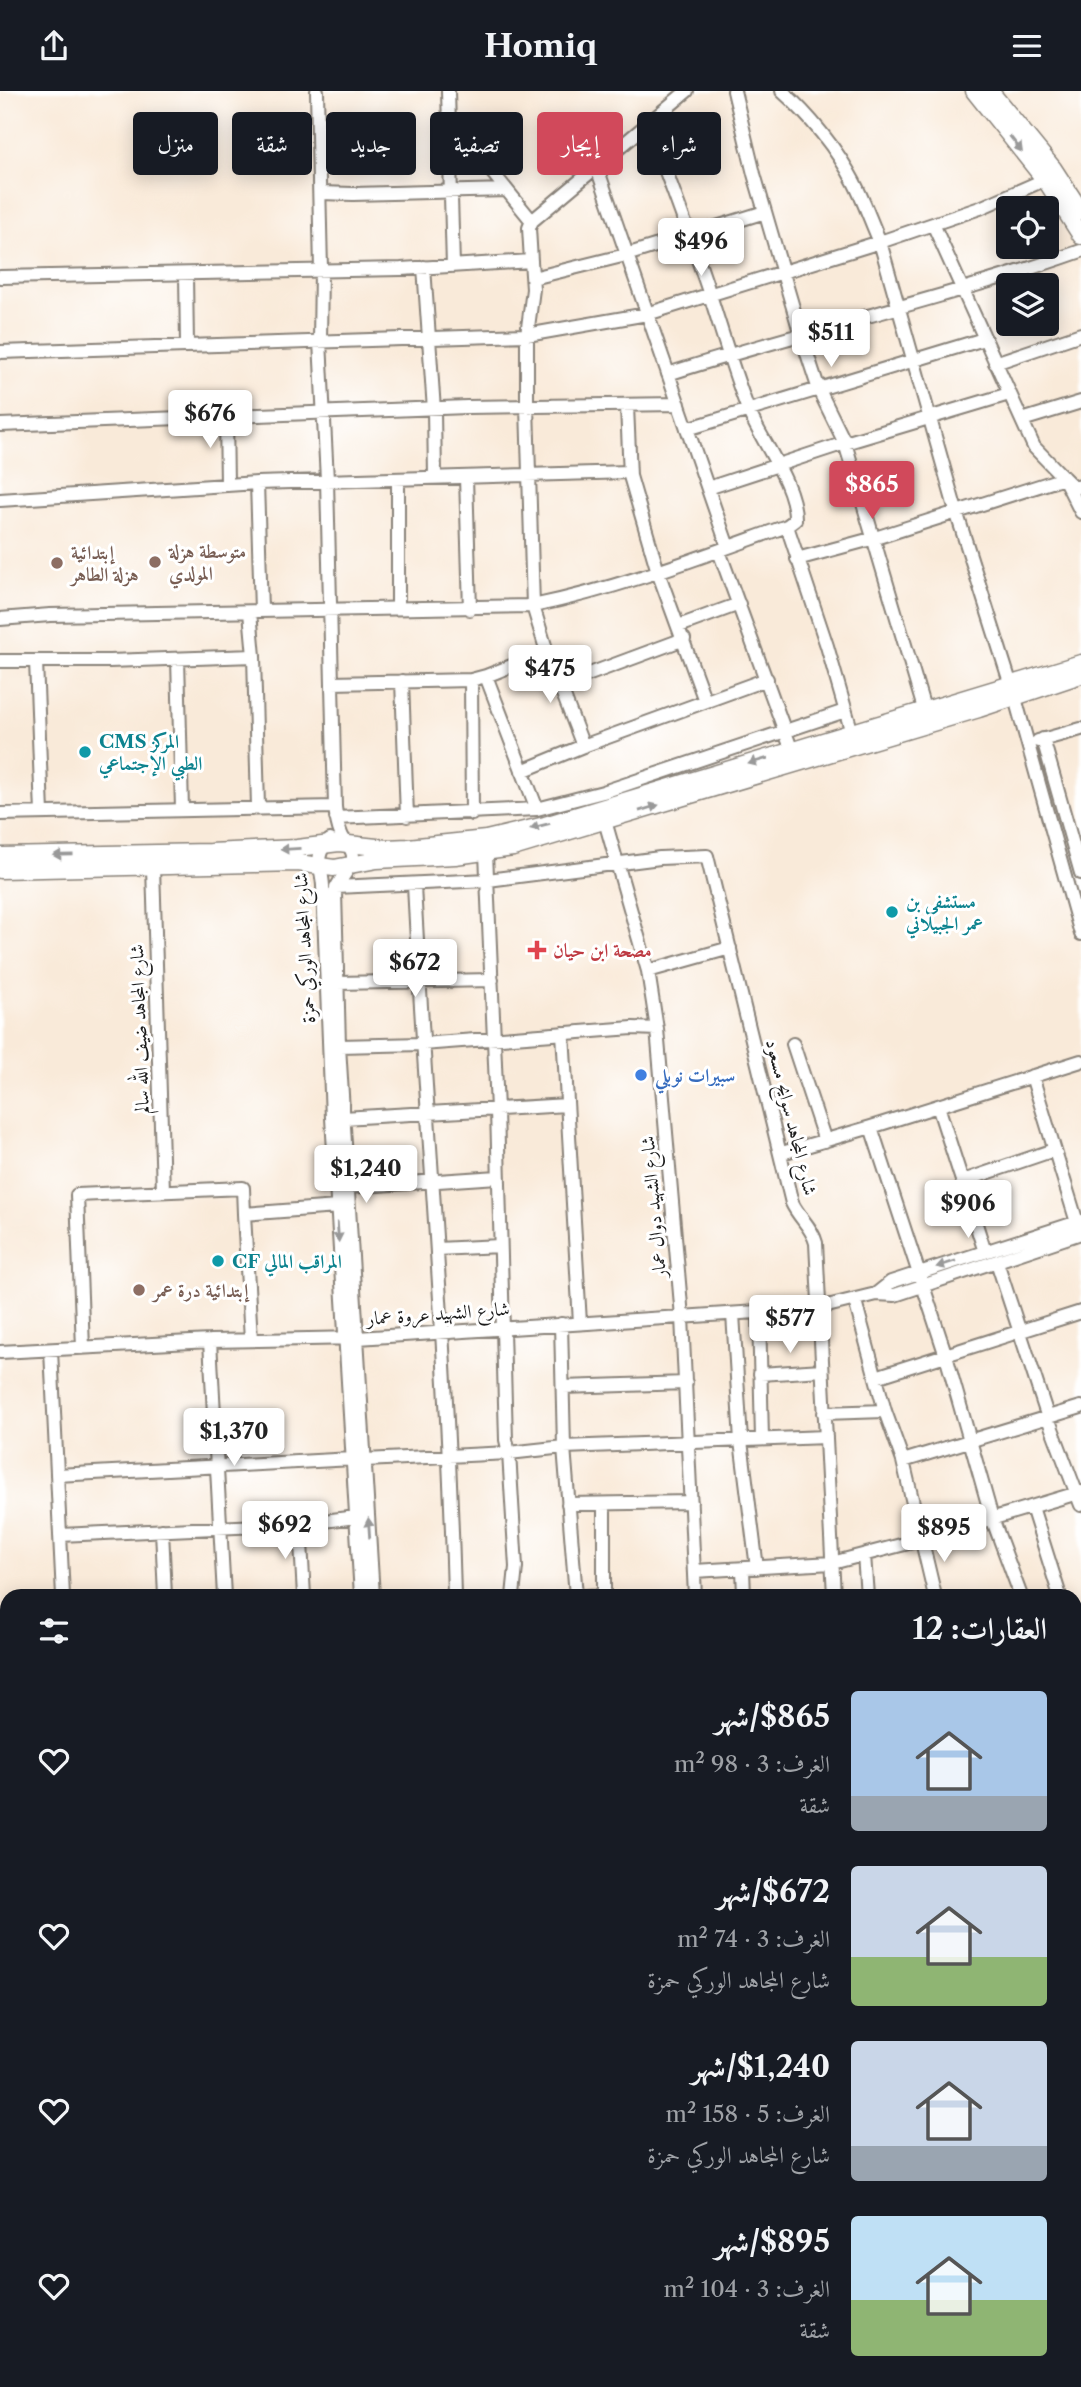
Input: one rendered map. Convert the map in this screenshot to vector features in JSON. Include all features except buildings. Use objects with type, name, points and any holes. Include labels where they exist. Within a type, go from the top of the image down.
[{"type":"main road","points":[[974,91],[1044,180],[1081,236]]},
{"type":"main road","points":[[990,91],[1053,167],[1081,211]]},
{"type":"main road","points":[[1012,692],[1081,663]]},
{"type":"main road","points":[[0,870],[298,863],[334,868],[377,860],[486,853],[513,848],[605,821],[977,702],[1081,675]]},
{"type":"main road","points":[[0,856],[210,852],[324,846],[339,824],[386,848],[454,844],[486,839],[545,825],[925,712],[977,702]]},
{"type":"street","points":[[317,91],[320,341],[332,683],[339,824],[353,853],[351,864]]},
{"type":"street","points":[[448,91],[448,112]]},
{"type":"street","points":[[661,112],[687,91]]},
{"type":"street","points":[[734,91],[754,174],[801,335],[819,390],[845,443],[925,712]]},
{"type":"street","points":[[782,91],[814,125],[844,165],[880,243],[956,511],[1066,874],[1081,935]]},
{"type":"street","points":[[623,143],[637,132]]},
{"type":"street","points":[[450,175],[453,266]]},
{"type":"street","points":[[495,175],[532,221]]},
{"type":"street","points":[[583,746],[547,652],[533,606],[527,335],[533,278],[529,228],[532,221],[585,175]]},
{"type":"street","points":[[599,175],[708,488],[739,604],[792,751]]},
{"type":"street","points":[[0,618],[533,606],[576,597],[659,572],[787,526],[796,520],[796,513],[778,464],[748,410],[710,293],[667,175]]},
{"type":"street","points":[[0,352],[527,335],[647,314],[880,243],[981,208],[1044,180]]},
{"type":"street","points":[[320,193],[507,190]]},
{"type":"street","points":[[533,278],[626,255],[765,212]]},
{"type":"street","points":[[933,224],[1034,447],[1074,488],[1081,486]]},
{"type":"street","points":[[668,374],[961,290],[1081,251]]},
{"type":"street","points":[[0,277],[424,267],[531,261]]},
{"type":"street","points":[[424,267],[434,409],[435,477]]},
{"type":"street","points":[[186,274],[187,345]]},
{"type":"street","points":[[995,363],[1081,334]]},
{"type":"street","points":[[687,429],[984,339]]},
{"type":"street","points":[[708,488],[845,443],[1010,394]]},
{"type":"street","points":[[1022,420],[1081,402]]},
{"type":"street","points":[[0,425],[527,406],[679,404]]},
{"type":"street","points":[[627,406],[629,472],[659,572],[705,701]]},
{"type":"street","points":[[226,416],[227,484]]},
{"type":"street","points":[[0,499],[227,484],[629,472]]},
{"type":"street","points":[[466,477],[470,608]]},
{"type":"street","points":[[398,478],[398,608]]},
{"type":"street","points":[[797,559],[875,538],[1064,478]]},
{"type":"street","points":[[1064,478],[1081,512]]},
{"type":"street","points":[[257,483],[254,656],[258,807]]},
{"type":"street","points":[[787,526],[814,604],[852,733]]},
{"type":"street","points":[[679,625],[739,604]]},
{"type":"street","points":[[560,685],[684,639]]},
{"type":"street","points":[[332,683],[471,680],[547,652]]},
{"type":"street","points":[[0,661],[254,656]]},
{"type":"street","points":[[177,659],[182,809]]},
{"type":"street","points":[[36,661],[42,813]]},
{"type":"street","points":[[486,676],[537,809]]},
{"type":"street","points":[[522,771],[767,679]]},
{"type":"street","points":[[471,680],[472,814]]},
{"type":"street","points":[[402,681],[407,817]]},
{"type":"street","points":[[0,814],[258,807],[339,824],[537,809],[603,792],[845,711]]},
{"type":"street","points":[[1028,744],[1081,729]]},
{"type":"street","points":[[1043,739],[1081,872],[1066,874]]},
{"type":"street","name":"شارع الشهيد دوال عمار","points":[[605,821],[648,971],[657,1028],[682,1317],[695,1589]]},
{"type":"street","name":"شارع المجاهد الوركي حمزة","points":[[324,846],[318,856],[323,886],[337,1207],[352,1338]]},
{"type":"street","points":[[486,853],[497,1110],[506,1440],[516,1567],[514,1589]]},
{"type":"street","name":"شارع المجاهد سوايح مسعود","points":[[618,864],[660,858],[707,856],[782,1153],[792,1203],[797,1215],[814,1236],[820,1286],[834,1589]]},
{"type":"street","name":"شارع المجاهد الوركي حمزة","points":[[351,864],[336,887],[337,983],[359,1459],[372,1589]]},
{"type":"street","points":[[336,887],[488,880],[618,864]]},
{"type":"street","name":"شارع المجاهد ضيف الله سالم","points":[[153,867],[163,1191]]},
{"type":"street","points":[[414,885],[450,1455],[454,1589]]},
{"type":"street","points":[[648,971],[730,948]]},
{"type":"street","points":[[337,983],[492,980]]},
{"type":"street","points":[[339,1047],[657,1028]]},
{"type":"street","points":[[563,1033],[580,1323]]},
{"type":"street","points":[[793,1044],[825,1141]]},
{"type":"street","points":[[782,1153],[1081,1061]]},
{"type":"street","points":[[1032,1076],[1080,1229]]},
{"type":"street","points":[[343,1118],[567,1105]]},
{"type":"street","points":[[938,1106],[985,1252]]},
{"type":"street","points":[[871,1127],[946,1356],[992,1518],[1016,1589]]},
{"type":"street","points":[[962,1181],[1054,1150]]},
{"type":"street","points":[[348,1187],[498,1177]]},
{"type":"street","points":[[83,1348],[77,1195],[243,1188],[251,1340]]},
{"type":"street","points":[[244,1213],[337,1207]]},
{"type":"street","name":"شارع الشهيد عروة عمار","points":[[876,1294],[895,1295],[922,1287],[997,1262],[1080,1229]]},
{"type":"street","name":"شارع الشهيد عروة عمار","points":[[0,1352],[210,1341],[352,1338],[819,1308],[876,1294],[891,1282],[985,1252],[1080,1229]]},
{"type":"street","points":[[437,1249],[500,1246]]},
{"type":"street","points":[[694,1571],[832,1563],[920,1541],[1032,1507],[1080,1497],[1048,1418],[997,1262]]},
{"type":"street","points":[[855,1301],[885,1411],[903,1461],[932,1589]]},
{"type":"street","points":[[759,1312],[762,1439]]},
{"type":"street","points":[[876,1377],[1081,1312]]},
{"type":"street","points":[[733,1314],[741,1441],[757,1568]]},
{"type":"street","points":[[561,1324],[564,1447],[575,1589]]},
{"type":"street","points":[[210,1341],[224,1589]]},
{"type":"street","points":[[51,1350],[62,1589]]},
{"type":"street","points":[[760,1374],[822,1370]]},
{"type":"street","points":[[563,1387],[686,1383]]},
{"type":"street","points":[[903,1461],[1081,1407]]},
{"type":"street","points":[[824,1413],[885,1411]]},
{"type":"street","points":[[57,1475],[509,1453],[564,1447],[826,1437]]},
{"type":"street","name":"شارع المجاهد الوركي حمزة","points":[[359,1459],[356,1517],[361,1589]]},
{"type":"street","points":[[568,1504],[691,1502]]},
{"type":"street","points":[[604,1504],[604,1589]]},
{"type":"street","points":[[1032,1507],[1058,1589]]},
{"type":"street","points":[[60,1535],[300,1524],[356,1517]]},
{"type":"street","points":[[300,1524],[303,1589]]},
{"type":"street","points":[[162,1530],[165,1589]]},
{"type":"street","points":[[864,1555],[866,1589]]},
{"type":"street","points":[[743,1569],[744,1589]]},
{"type":"place","name":"متوسطة هزلة المولدي","points":[[155,562]]},
{"type":"place","name":"إبتدائية هزلة الطاهر","points":[[57,563]]},
{"type":"place","name":"CMS المركز الطبي الإجتماعي","points":[[85,752]]},
{"type":"place","name":"مستشفى بن عمر الجبيلاني","points":[[892,912]]},
{"type":"place","name":"مصحة ابن حيان","points":[[537,950]]},
{"type":"place","name":"سبيرات نوبلي","points":[[641,1075]]},
{"type":"place","name":"CF المراقب المالي","points":[[218,1261]]},
{"type":"place","name":"إبتدائية درة عمر","points":[[139,1290]]}]
